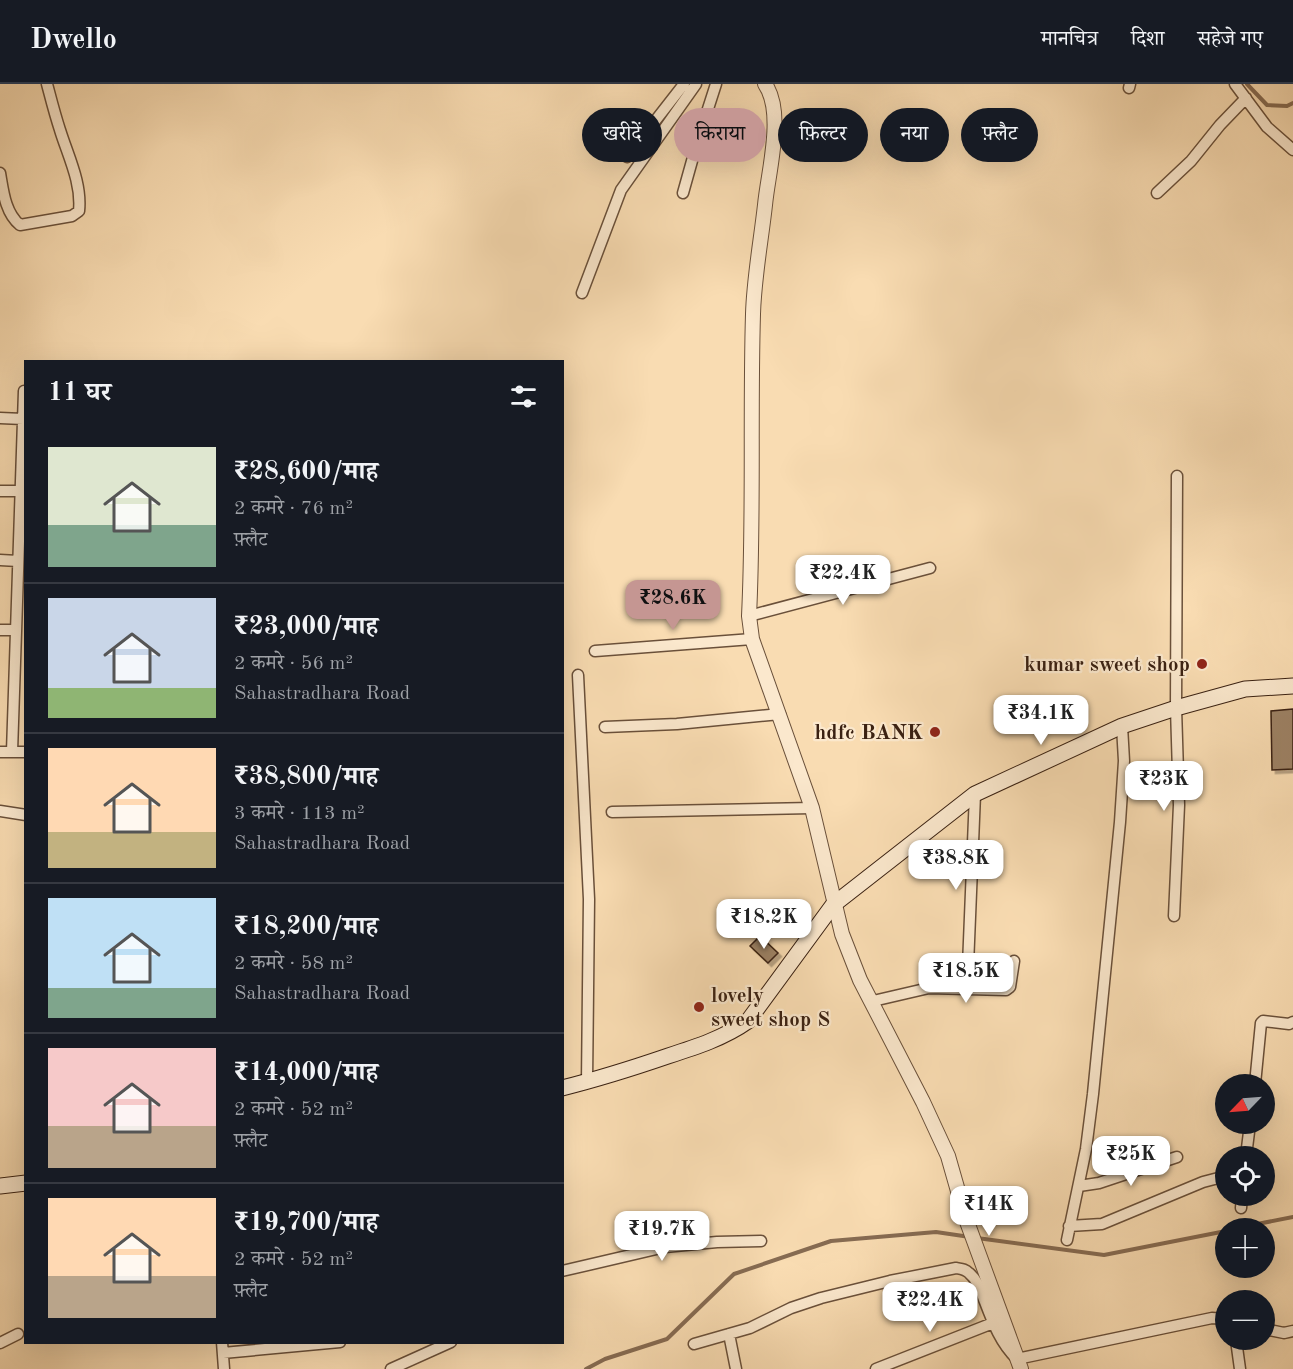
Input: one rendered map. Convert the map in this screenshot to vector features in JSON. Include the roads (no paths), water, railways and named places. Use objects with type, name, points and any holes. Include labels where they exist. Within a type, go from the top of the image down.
[{"type":"main road","points":[[564,1088],[687,1050],[736,1030],[748,1021],[833,905],[975,794],[1122,726],[1245,689],[1293,686]]},
{"type":"main road","points":[[0,1186],[24,1183]]},
{"type":"street","points":[[1,179],[9,210],[14,220],[20,225],[72,216],[79,211],[80,201],[76,176],[47,84]]},
{"type":"street","points":[[662,112],[684,84]]},
{"type":"street","points":[[582,293],[621,190],[696,84]]},
{"type":"street","points":[[683,194],[716,84]]},
{"type":"street","points":[[765,84],[769,90],[773,107],[774,141],[753,311],[748,616],[752,639],[812,808],[833,905],[842,934],[856,972],[873,1001],[948,1156],[966,1219],[1019,1364]]},
{"type":"street","points":[[1235,84],[1267,127],[1293,150]]},
{"type":"street","points":[[1157,193],[1191,161],[1220,124],[1246,98]]},
{"type":"street","points":[[12,752],[24,391]]},
{"type":"street","points":[[0,418],[23,419]]},
{"type":"street","points":[[1174,916],[1179,805],[1176,708],[1177,476]]},
{"type":"street","points":[[0,491],[20,491]]},
{"type":"street","points":[[0,560],[18,561]]},
{"type":"street","points":[[748,616],[930,568]]},
{"type":"street","points":[[0,630],[16,630]]},
{"type":"street","points":[[595,651],[752,639]]},
{"type":"street","points":[[578,675],[589,899],[587,1082]]},
{"type":"street","points":[[605,727],[677,724],[780,714]]},
{"type":"street","points":[[1067,1240],[1079,1186],[1093,1094],[1120,822],[1124,761],[1122,726]]},
{"type":"street","points":[[0,752],[24,752]]},
{"type":"street","points":[[967,990],[975,794]]},
{"type":"street","points":[[612,812],[812,808]]},
{"type":"street","points":[[0,811],[24,815]]},
{"type":"street","points":[[873,1001],[929,988],[1003,991],[1009,989],[1014,961]]},
{"type":"street","points":[[1256,1074],[1261,1023],[1263,1021],[1289,1024],[1293,1022]]},
{"type":"street","points":[[1079,1186],[1099,1183],[1177,1157]]},
{"type":"street","points":[[1070,1226],[1101,1224],[1215,1179]]},
{"type":"street","points":[[564,1271],[665,1247],[761,1241]]},
{"type":"street","points":[[694,1344],[750,1328],[791,1308],[821,1298],[956,1268],[964,1269],[971,1274],[979,1286],[993,1323],[1006,1348],[1019,1364]]},
{"type":"street","points":[[1019,1364],[1215,1318]]},
{"type":"street","points":[[876,1369],[993,1323]]},
{"type":"street","points":[[1275,1331],[1284,1333],[1293,1330]]},
{"type":"street","points":[[0,1344],[18,1334]]},
{"type":"street","points":[[729,1334],[736,1369]]},
{"type":"street","points":[[224,1369],[223,1348],[301,1344]]},
{"type":"street","points":[[391,1369],[447,1344]]},
{"type":"street","points":[[1237,1350],[1240,1369]]},
{"type":"waterway","points":[[1247,84],[1267,105],[1287,106],[1293,103]]},
{"type":"waterway","points":[[1275,1221],[1293,1217]]},
{"type":"waterway","points":[[586,1369],[605,1359],[667,1339],[734,1274],[831,1241],[936,1232],[970,1237]]},
{"type":"waterway","points":[[977,1238],[1104,1255],[1215,1233]]},
{"type":"place","name":"kumar sweet shop","points":[[1202,664]]},
{"type":"place","name":"hdfc BANK","points":[[935,732]]},
{"type":"place","name":"lovely sweet shop S","points":[[699,1007]]}]
